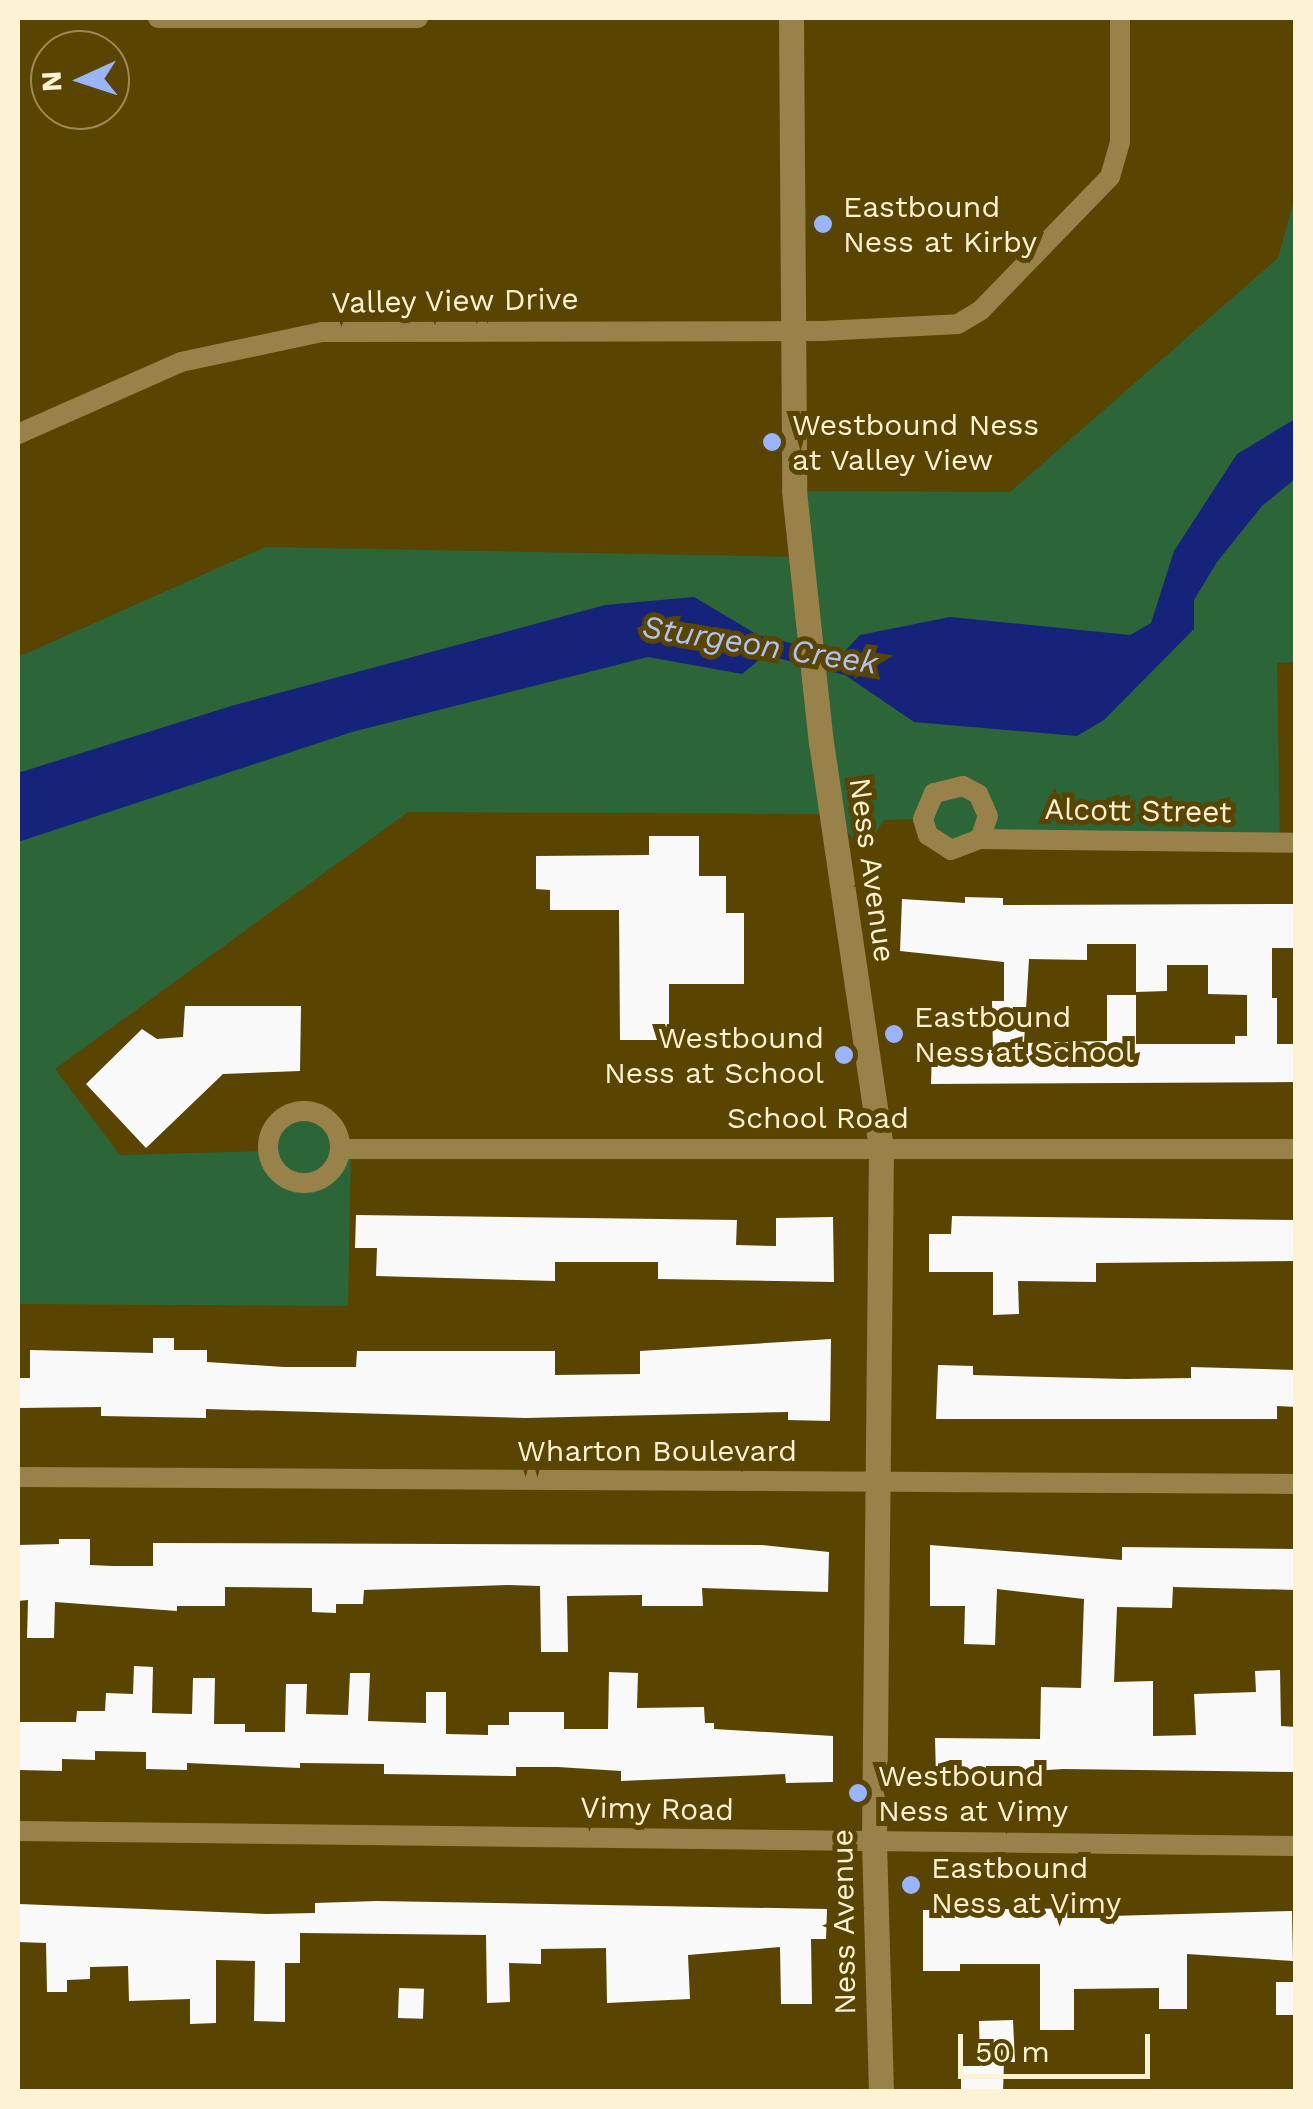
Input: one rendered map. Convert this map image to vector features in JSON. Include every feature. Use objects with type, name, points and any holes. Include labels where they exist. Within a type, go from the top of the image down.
[{"type":"street","points":[[158,18],[418,18]]},
{"type":"street","name":"Ness Avenue","points":[[791,18],[792,330],[801,557],[821,742],[880,1148],[874,1842],[881,2092]]},
{"type":"street","name":"Valley View Drive","points":[[18,434],[181,362],[322,332],[939,328],[981,310],[1096,195],[1116,165],[1120,18]]},
{"type":"street","name":"Alcott Street","points":[[980,839],[1296,843]]},
{"type":"street","name":"School Road","points":[[340,1149],[1296,1148]]},
{"type":"street","name":"Wharton Boulevard","points":[[18,1478],[1296,1484]]},
{"type":"street","name":"Vimy Road","points":[[18,1831],[1296,1846]]},
{"type":"green space","points":[[1295,196],[1296,662],[1277,663],[1280,843],[960,849],[923,819],[884,820],[864,851],[832,814],[408,812],[55,1069],[120,1155],[267,1151],[273,1127],[284,1116],[309,1111],[331,1122],[340,1149],[351,1149],[348,1306],[18,1304],[18,657],[265,547],[800,557],[794,491],[1010,492],[1278,258]]},
{"type":"water","name":"Sturgeon Creek","points":[[1295,419],[1295,479],[1262,506],[1217,562],[1194,600],[1194,629],[1104,720],[1077,736],[914,722],[845,675],[765,655],[742,674],[648,657],[352,732],[18,842],[18,773],[231,706],[605,605],[694,597],[758,635],[841,655],[860,635],[950,617],[1130,635],[1151,623],[1174,551],[1237,454]]},
{"type":"building","points":[[649,836],[699,836],[699,876],[726,876],[726,913],[744,913],[744,984],[669,984],[669,1040],[620,1040],[619,910],[550,910],[550,890],[536,889],[536,856],[649,855]]},
{"type":"building","points":[[965,897],[1003,898],[1003,905],[1296,904],[1296,948],[1272,948],[1272,998],[1277,998],[1277,1044],[1296,1044],[1296,1082],[931,1084],[932,1048],[993,1050],[992,1001],[1004,1001],[1004,962],[900,951],[902,899],[965,903]],"holes":[[[1087,944],[1136,944],[1136,992],[1167,991],[1167,965],[1208,965],[1208,994],[1247,995],[1247,1036],[1235,1036],[1235,1044],[1136,1044],[1136,995],[1107,995],[1107,1041],[1024,1043],[1029,959],[1087,960]]]},
{"type":"building","points":[[185,1006],[301,1006],[300,1071],[223,1074],[146,1148],[86,1084],[142,1029],[157,1039],[183,1037]]},
{"type":"building","points":[[356,1215],[737,1220],[736,1245],[776,1246],[776,1218],[833,1217],[834,1282],[658,1279],[658,1262],[555,1262],[555,1281],[376,1276],[377,1248],[355,1248]]},
{"type":"building","points":[[952,1216],[1296,1220],[1296,1261],[1096,1263],[1096,1282],[1018,1281],[1019,1314],[993,1315],[993,1272],[929,1272],[929,1234],[951,1234]]},
{"type":"building","points":[[153,1338],[174,1338],[174,1350],[207,1350],[207,1362],[284,1367],[356,1367],[357,1351],[555,1351],[555,1375],[640,1374],[640,1351],[831,1339],[830,1421],[788,1420],[788,1412],[525,1418],[206,1409],[206,1418],[101,1416],[101,1407],[18,1408],[18,1378],[30,1378],[30,1350],[153,1353]]},
{"type":"building","points":[[938,1365],[973,1366],[973,1375],[1125,1379],[1191,1378],[1191,1367],[1296,1370],[1296,1407],[1277,1406],[1277,1419],[936,1419]]},
{"type":"building","points":[[59,1539],[90,1539],[90,1565],[112,1566],[153,1566],[153,1543],[762,1545],[829,1552],[828,1592],[702,1588],[703,1606],[642,1606],[642,1595],[567,1596],[568,1652],[541,1652],[540,1586],[507,1585],[364,1590],[363,1604],[336,1604],[336,1613],[312,1612],[312,1588],[225,1587],[225,1606],[177,1606],[177,1611],[55,1602],[54,1638],[27,1638],[28,1600],[18,1601],[18,1545],[59,1544]]},
{"type":"building","points":[[930,1545],[1122,1560],[1122,1547],[1296,1549],[1296,1590],[1173,1587],[1172,1608],[1117,1607],[1114,1682],[1153,1681],[1153,1736],[1196,1735],[1194,1694],[1256,1692],[1255,1671],[1280,1670],[1281,1726],[1296,1727],[1296,1772],[1063,1769],[936,1777],[935,1738],[1040,1739],[1041,1687],[1081,1688],[1084,1599],[997,1589],[995,1645],[964,1644],[965,1606],[930,1606]]},
{"type":"building","points":[[134,1666],[153,1667],[152,1713],[192,1714],[193,1678],[215,1678],[214,1724],[245,1724],[245,1732],[285,1732],[286,1684],[307,1684],[306,1714],[348,1715],[350,1673],[370,1673],[368,1721],[426,1723],[426,1692],[446,1692],[446,1734],[488,1735],[488,1725],[509,1725],[509,1712],[564,1712],[564,1729],[608,1729],[609,1672],[638,1673],[637,1708],[704,1707],[705,1723],[714,1723],[714,1729],[833,1736],[833,1782],[786,1783],[785,1774],[621,1781],[621,1771],[558,1767],[516,1767],[516,1776],[384,1774],[384,1764],[300,1763],[300,1768],[187,1763],[187,1770],[146,1769],[146,1752],[95,1751],[95,1760],[62,1759],[62,1771],[19,1770],[20,1722],[76,1722],[77,1711],[105,1711],[106,1693],[133,1694]]},
{"type":"building","points":[[315,1903],[827,1909],[826,1939],[811,1939],[812,2004],[781,2004],[780,1947],[688,1955],[690,1999],[607,2003],[606,1948],[541,1949],[541,1964],[509,1963],[510,2002],[487,2003],[486,1935],[300,1933],[300,1963],[285,1963],[285,2022],[254,2021],[255,1961],[216,1960],[216,2023],[190,2024],[190,1999],[129,2001],[128,1966],[90,1967],[90,1979],[67,1980],[67,1992],[47,1992],[46,1943],[18,1942],[19,1904],[266,1914],[315,1913]]},
{"type":"building","points":[[1110,1908],[1110,1916],[1292,1911],[1293,1961],[1187,1954],[1187,2009],[1159,2009],[1159,1988],[1074,1989],[1074,2030],[1040,2030],[1040,1964],[960,1964],[960,1971],[923,1971],[923,1910]]},
{"type":"building","points":[[1276,1982],[1296,1982],[1296,2015],[1276,2015]]},
{"type":"building","points":[[399,1988],[424,1989],[423,2019],[398,2018]]},
{"type":"building","points":[[1013,2020],[1015,2062],[1004,2062],[1003,2092],[961,2092],[961,2066],[980,2066],[979,2021]]},
{"type":"place","name":"Eastbound Ness at Kirby","points":[[823,224]]},
{"type":"place","name":"Westbound Ness at Valley View","points":[[772,442]]},
{"type":"place","name":"Eastbound Ness at School","points":[[894,1034]]},
{"type":"place","name":"Westbound Ness at School","points":[[844,1055]]},
{"type":"place","name":"Westbound Ness at Vimy","points":[[858,1793]]},
{"type":"place","name":"Eastbound Ness at Vimy","points":[[911,1885]]}]
